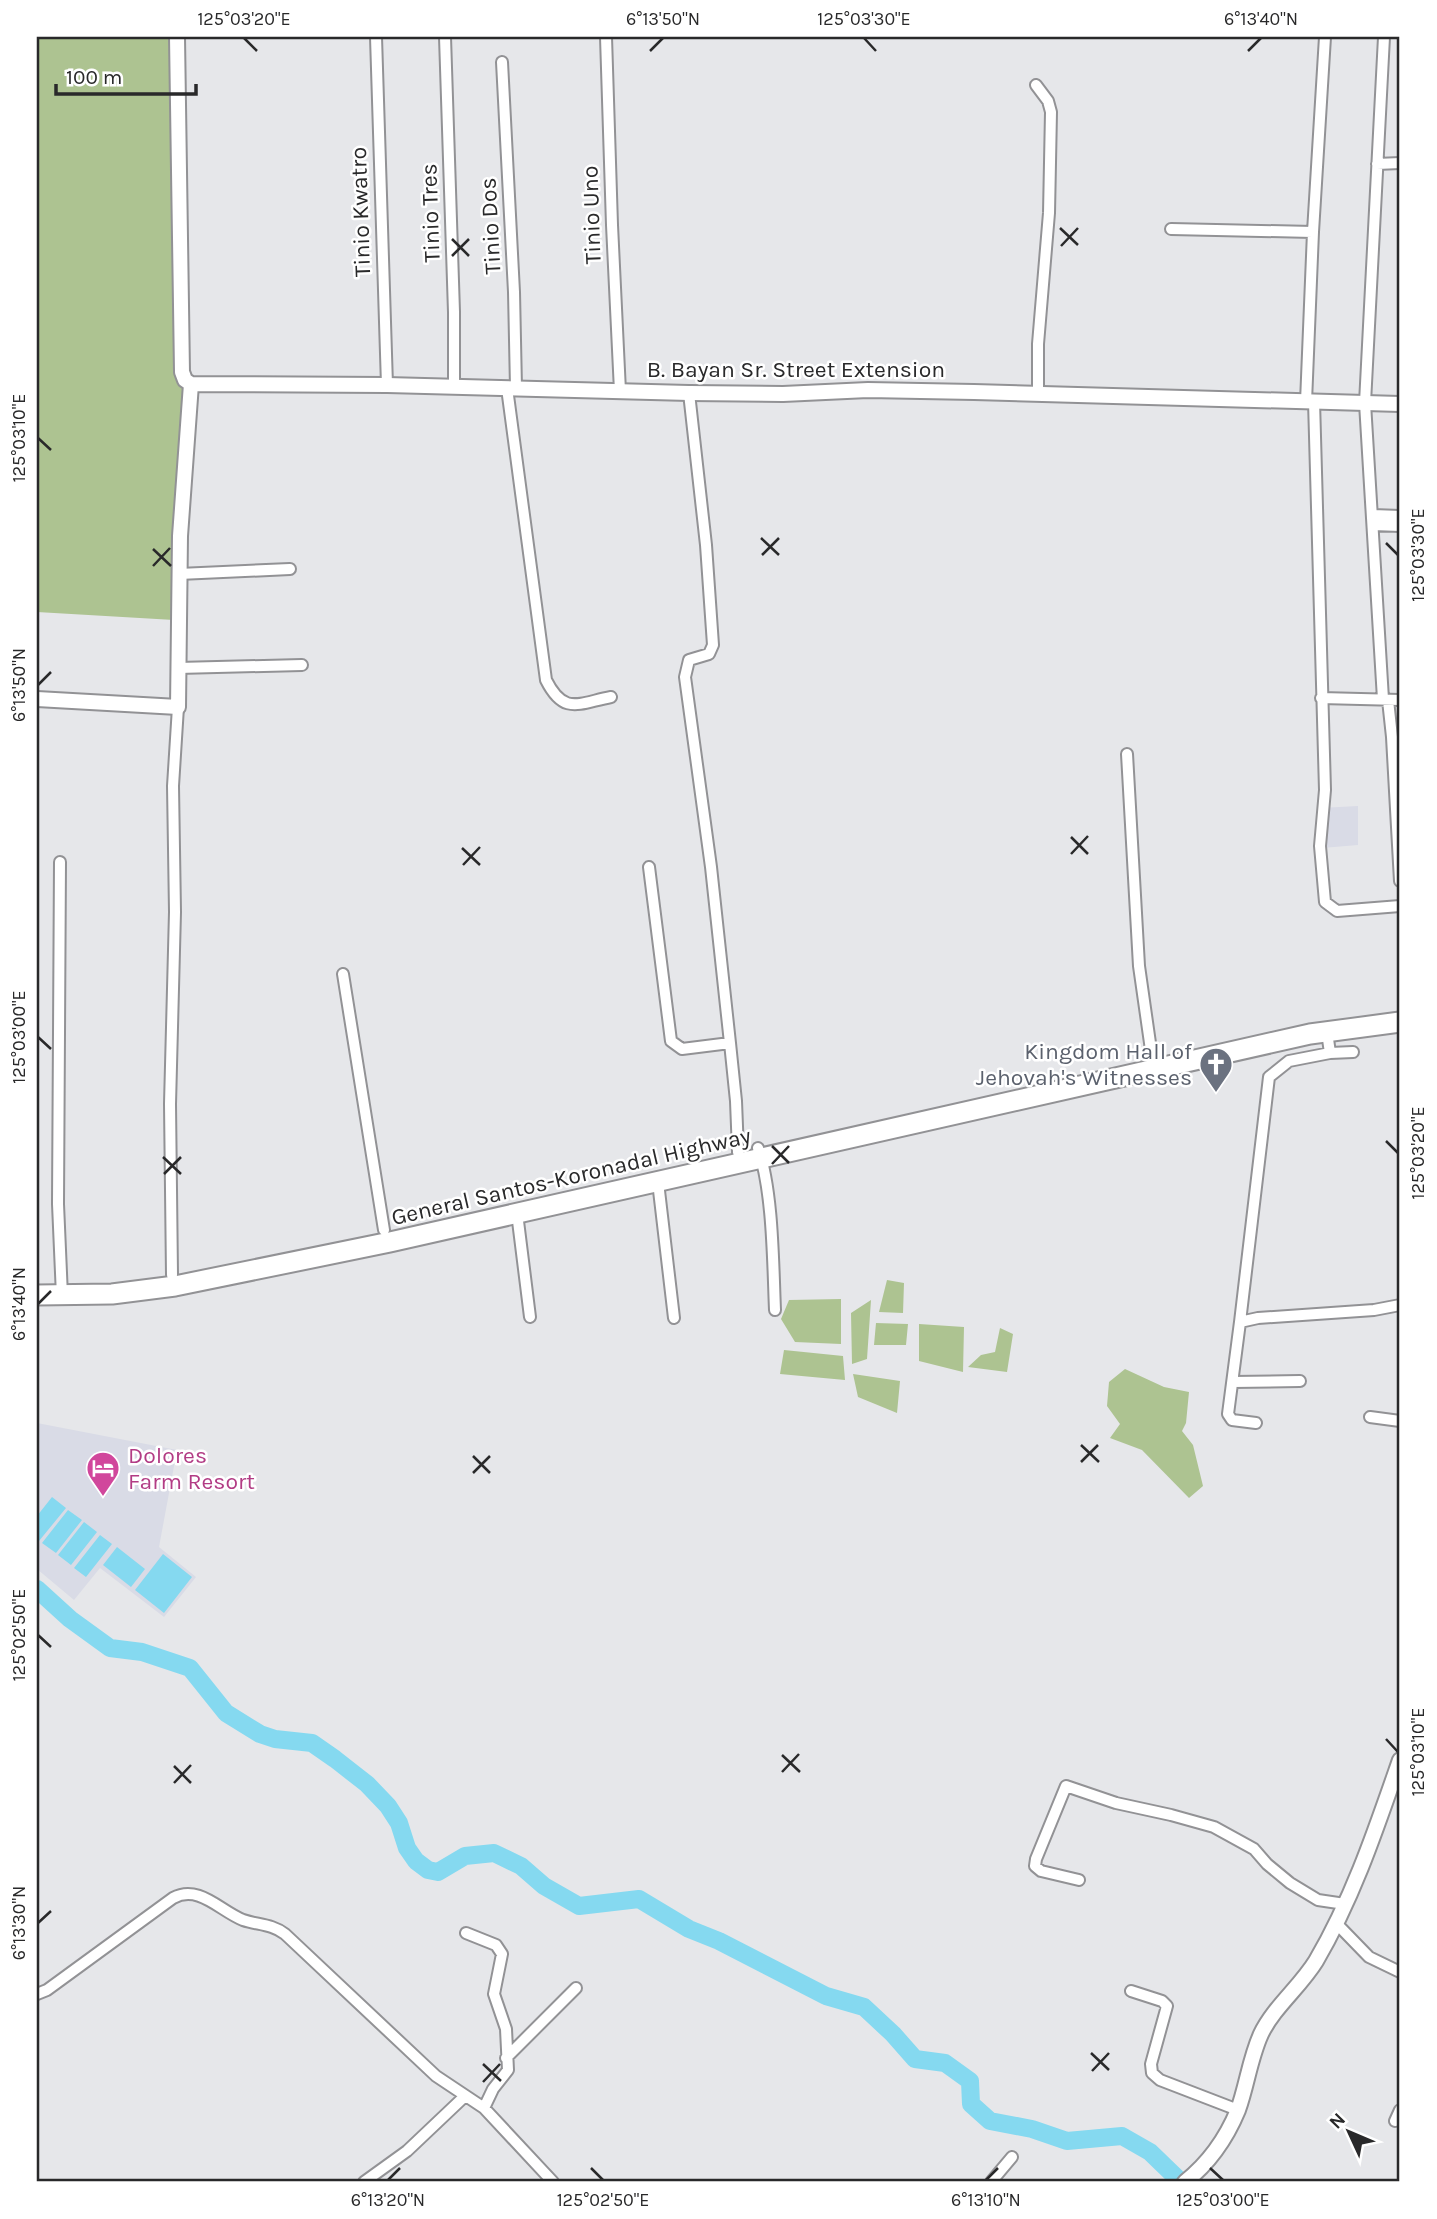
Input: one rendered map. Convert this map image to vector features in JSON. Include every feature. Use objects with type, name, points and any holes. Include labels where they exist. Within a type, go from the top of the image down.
[{"type":"highway","name":"General Santos-Koronadal Highway","points":[[37,1296],[62,1290],[234,1268],[390,1242],[658,1182],[740,1158],[1152,1058],[1308,1026],[1400,1012]]},
{"type":"highway","name":"General Santos-Koronadal Highway","points":[[760,1153],[1327,1032],[1400,1022]]},
{"type":"highway","name":"General Santos-Koronadal Highway","points":[[37,1284],[62,1290],[112,1294],[175,1286],[234,1268],[384,1230],[740,1158]]},
{"type":"street","points":[[172,1275],[170,1104],[175,912],[173,786],[178,707],[179,574],[191,384],[185,380],[182,372],[177,37]]},
{"type":"street","name":"Tinio Kwatro","points":[[376,37],[387,385]]},
{"type":"street","name":"Tinio Tres","points":[[446,37],[454,387]]},
{"type":"street","name":"Tinio Uno","points":[[606,37],[620,391]]},
{"type":"street","points":[[1325,37],[1313,232],[1310,401],[1325,789],[1320,846],[1325,902],[1337,911],[1400,906]]},
{"type":"street","points":[[1384,37],[1365,403],[1385,699],[1392,737],[1400,881]]},
{"type":"street","name":"Tinio Dos","points":[[502,62],[514,292],[512,388],[546,680],[564,704],[571,706],[611,697]]},
{"type":"street","points":[[1036,85],[1048,101],[1051,112],[1049,213],[1038,345],[1038,394]]},
{"type":"street","points":[[1377,163],[1400,163]]},
{"type":"street","points":[[1171,229],[1313,232]]},
{"type":"street","name":"B. Bayan Sr. Street Extension","points":[[191,384],[387,385],[783,394],[868,390],[1400,404]]},
{"type":"street","points":[[689,393],[707,555],[713,645],[709,654],[689,660],[685,677],[710,867],[740,1158]]},
{"type":"street","points":[[1373,520],[1400,516]]},
{"type":"street","points":[[1373,520],[1400,526]]},
{"type":"street","points":[[179,574],[290,569]]},
{"type":"street","points":[[178,668],[302,665]]},
{"type":"street","points":[[1321,698],[1400,700]]},
{"type":"street","points":[[37,699],[178,707]]},
{"type":"street","points":[[1128,754],[1139,966],[1152,1058]]},
{"type":"street","points":[[60,862],[58,1204],[62,1290]]},
{"type":"street","points":[[649,867],[671,1041],[682,1049],[730,1043]]},
{"type":"street","points":[[343,974],[384,1230]]},
{"type":"street","points":[[1327,1032],[1330,1053]]},
{"type":"street","points":[[1256,1423],[1228,1417],[1269,1077],[1289,1061],[1330,1053],[1353,1052]]},
{"type":"street","points":[[760,1153],[769,1208],[775,1310]]},
{"type":"street","points":[[658,1182],[674,1318]]},
{"type":"street","points":[[517,1213],[530,1317]]},
{"type":"street","points":[[1240,1322],[1258,1318],[1374,1310],[1400,1305]]},
{"type":"street","points":[[1233,1382],[1300,1381]]},
{"type":"street","points":[[1370,1417],[1400,1421]]},
{"type":"street","points":[[1187,2180],[1217,2150],[1238,2110],[1262,2032],[1306,1976],[1336,1923],[1368,1851],[1400,1760]]},
{"type":"street","points":[[1079,1880],[1041,1871],[1035,1866],[1066,1786],[1115,1803],[1214,1828],[1254,1849],[1290,1883],[1318,1900],[1345,1904]]},
{"type":"street","points":[[37,1994],[47,1990],[173,1898],[192,1894],[209,1900],[240,1918],[278,1929],[436,2076],[484,2108],[553,2182]]},
{"type":"street","points":[[1336,1923],[1369,1956],[1400,1972]]},
{"type":"street","points":[[466,1933],[496,1945],[502,1954],[494,1994],[506,2029],[508,2070],[493,2089],[484,2108]]},
{"type":"street","points":[[506,2057],[576,1989]]},
{"type":"street","points":[[1131,1991],[1162,2001],[1167,2006],[1151,2064],[1152,2073],[1160,2080],[1238,2110]]},
{"type":"street","points":[[364,2182],[407,2151],[465,2096]]},
{"type":"street","points":[[991,2182],[1013,2157]]},
{"type":"shaded area","points":[[1358,806],[1358,845],[1322,848],[1321,808]]},
{"type":"shaded area","name":"Dolores Farm Resort","points":[[37,1423],[177,1450],[159,1547],[196,1577],[164,1617],[100,1568],[74,1600],[37,1569]]},
{"type":"green space","points":[[37,37],[171,37],[176,379],[185,390],[174,620],[37,612]]},
{"type":"green space","points":[[887,1280],[904,1283],[903,1313],[879,1312]]},
{"type":"green space","points":[[841,1299],[841,1344],[795,1342],[781,1319],[789,1300]]},
{"type":"green space","points":[[871,1300],[867,1359],[852,1364],[851,1313]]},
{"type":"green space","points":[[876,1323],[908,1324],[906,1345],[874,1345]]},
{"type":"green space","points":[[919,1324],[964,1327],[963,1372],[919,1361]]},
{"type":"green space","points":[[1000,1328],[1013,1334],[1007,1372],[968,1367],[981,1355],[995,1352]]},
{"type":"green space","points":[[784,1350],[843,1356],[845,1380],[780,1374]]},
{"type":"green space","points":[[1125,1369],[1164,1387],[1189,1392],[1186,1423],[1182,1431],[1193,1445],[1203,1486],[1189,1498],[1142,1450],[1110,1438],[1120,1424],[1107,1406],[1109,1382]]},
{"type":"green space","points":[[853,1374],[900,1381],[897,1413],[858,1397]]},
{"type":"water","points":[[52,1497],[66,1508],[39,1541],[37,1516]]},
{"type":"water","points":[[68,1510],[82,1520],[56,1553],[42,1543]]},
{"type":"water","points":[[84,1522],[97,1532],[71,1565],[58,1555]]},
{"type":"water","points":[[100,1535],[112,1544],[86,1577],[74,1568]]},
{"type":"water","points":[[117,1547],[145,1569],[131,1587],[103,1565]]},
{"type":"water","points":[[163,1554],[192,1577],[164,1613],[135,1590]]},
{"type":"waterway","points":[[37,1589],[70,1619],[110,1648],[142,1652],[190,1668],[226,1713],[260,1734],[275,1739],[312,1743],[335,1759],[367,1784],[388,1806],[399,1823],[407,1848],[416,1861],[428,1870],[438,1872],[465,1856],[494,1853],[521,1866],[544,1886],[579,1906],[639,1899],[689,1929],[719,1941],[826,1996],[864,2007],[915,2059],[945,2063],[970,2081],[971,2104],[990,2121],[1032,2129],[1067,2141],[1122,2136],[1150,2152],[1181,2182]]},
{"type":"place","name":"Kingdom Hall of Jehovah's Witnesses","points":[[1216,1094]]},
{"type":"place","name":"Dolores Farm Resort","points":[[103,1498]]}]
